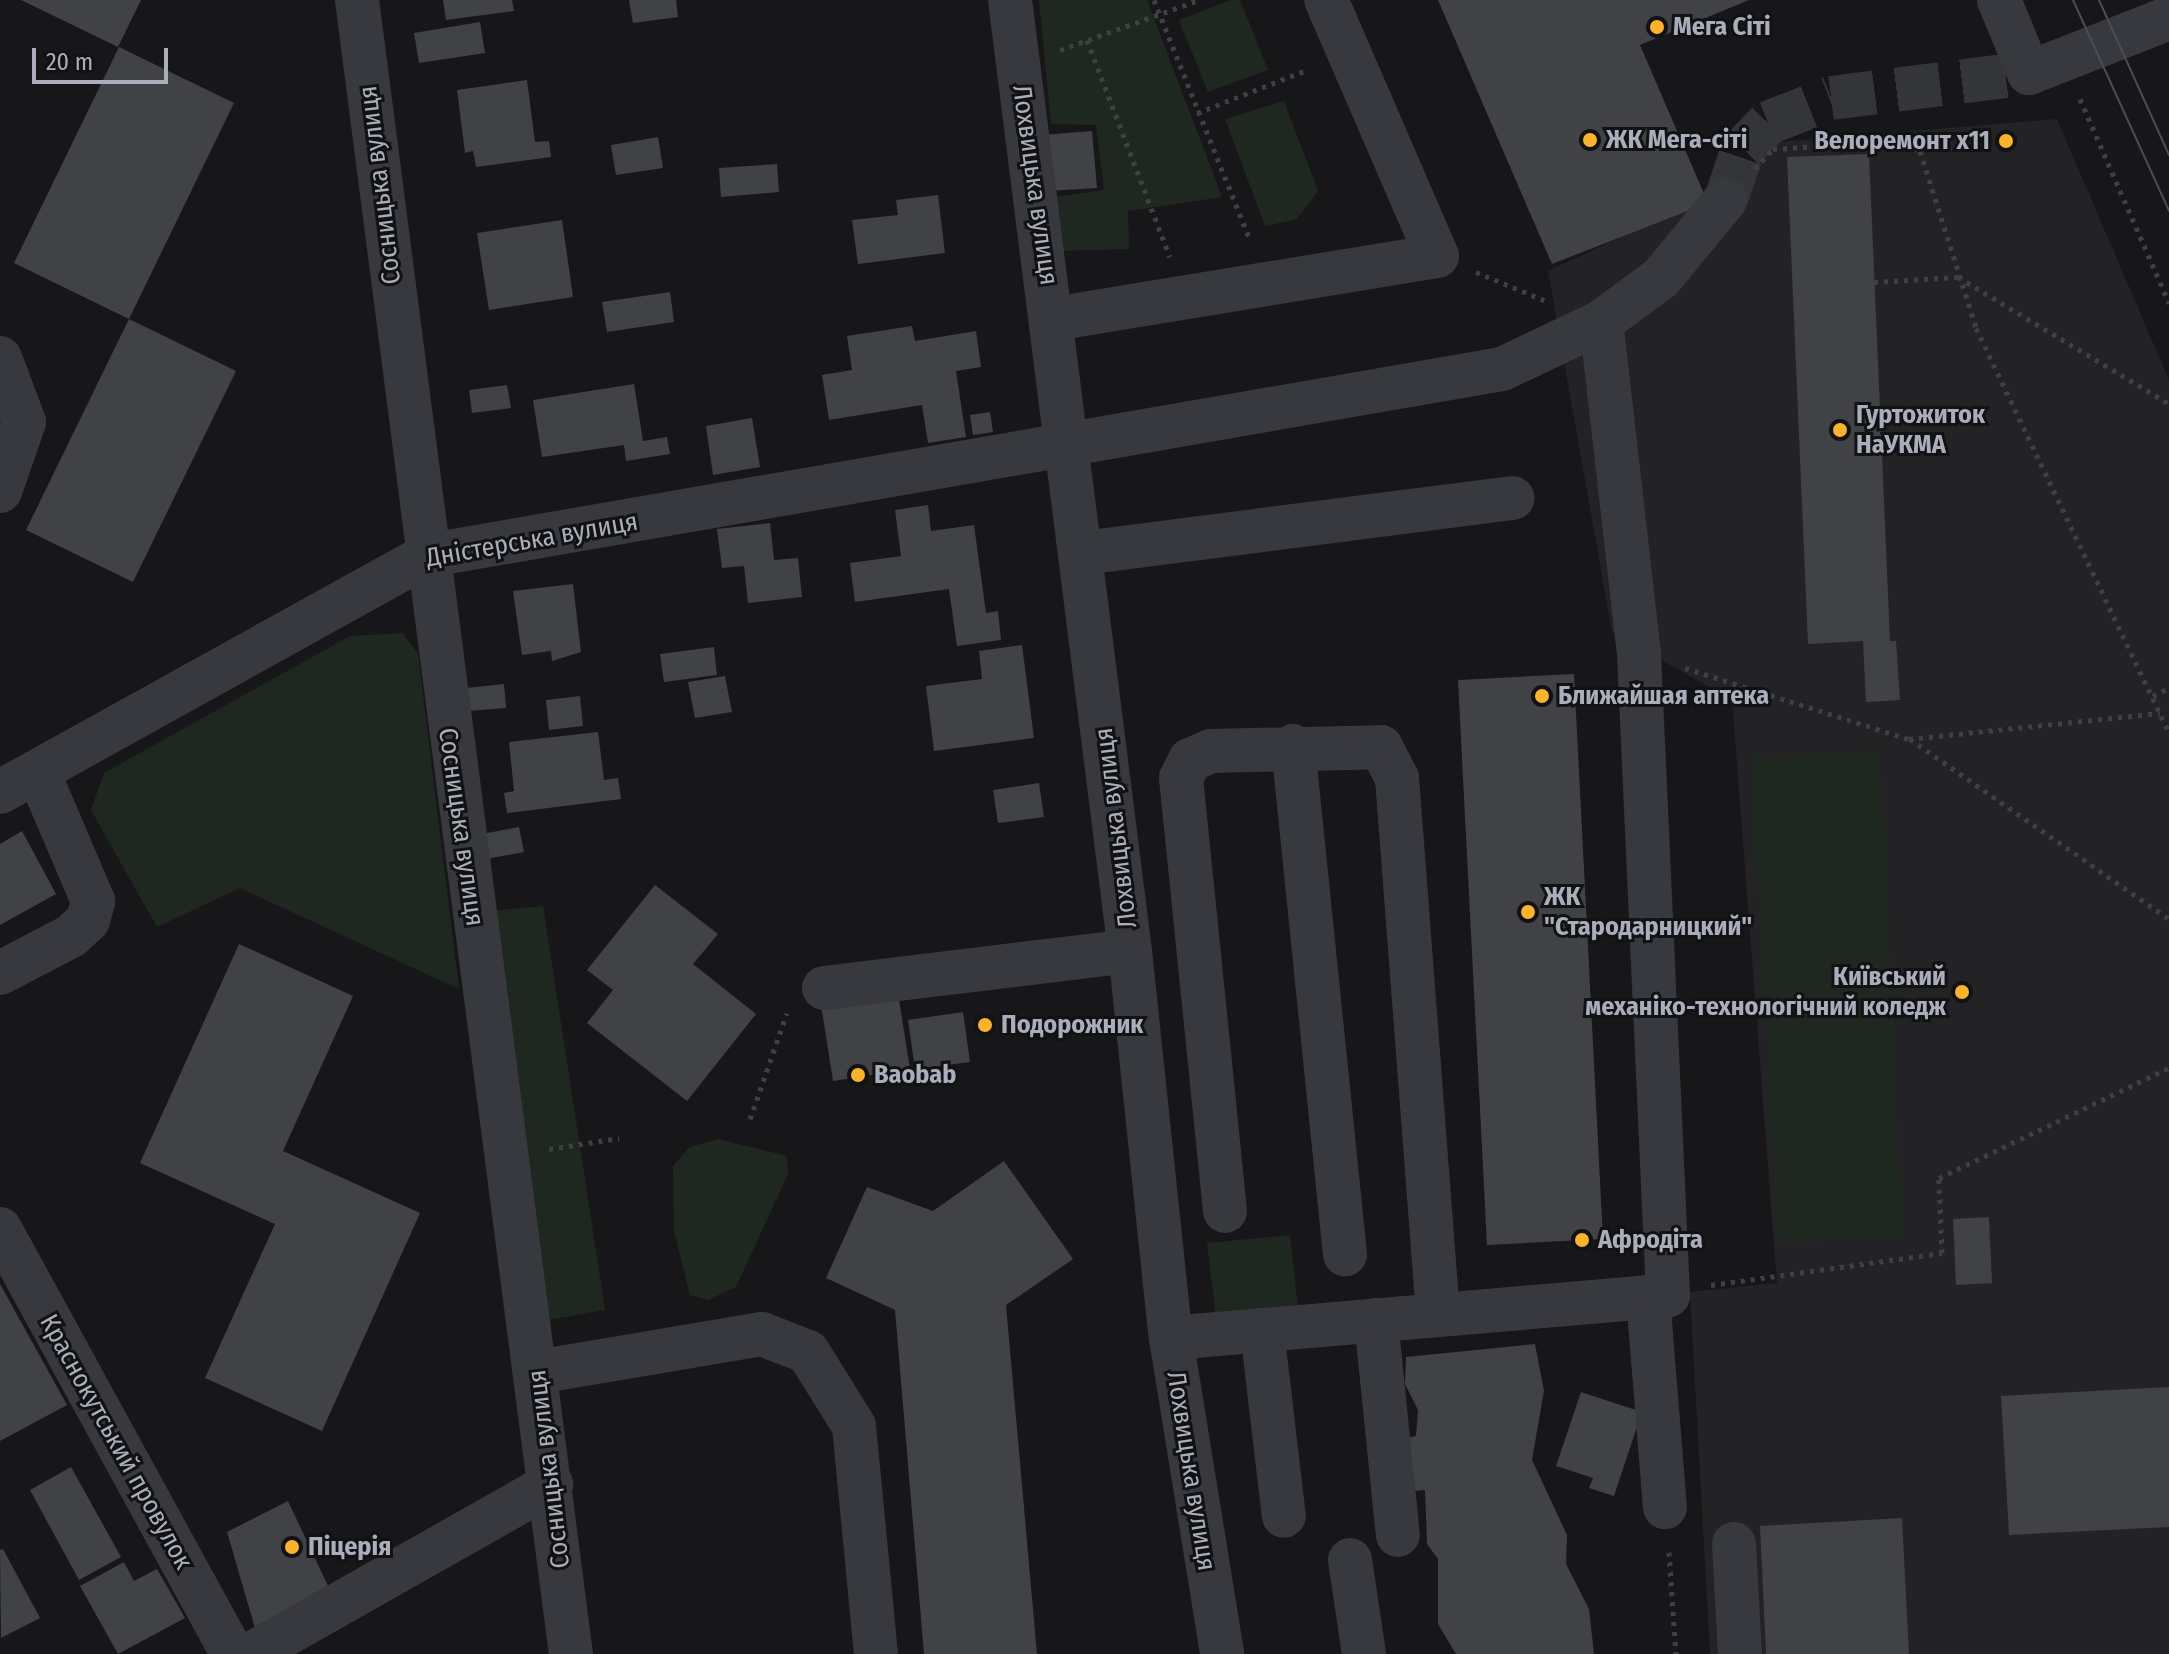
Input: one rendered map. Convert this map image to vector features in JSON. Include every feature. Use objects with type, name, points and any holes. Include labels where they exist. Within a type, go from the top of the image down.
[{"type":"street","name":"Сосницька вулиця","points":[[357,0],[425,556],[537,1372],[571,1654]]},
{"type":"street","name":"Лохвицька вулиця","points":[[1010,0],[1083,553],[1171,1338],[1222,1654]]},
{"type":"street","points":[[1053,319],[1437,256],[1326,0]]},
{"type":"street","points":[[1999,0],[2029,73],[2169,18]]},
{"type":"street","name":"Дністерська вулиця","points":[[0,792],[425,556],[1069,449],[1502,369],[1601,322],[1661,278],[1726,199]]},
{"type":"street","points":[[1601,322],[1639,654],[1665,1507]]},
{"type":"street","points":[[0,358],[24,422],[0,491]]},
{"type":"street","points":[[1083,553],[1512,498]]},
{"type":"street","points":[[1225,1211],[1179,796],[1190,760],[1211,751],[1363,742],[1392,759],[1438,1314]]},
{"type":"street","points":[[1293,746],[1345,1254]]},
{"type":"street","points":[[0,973],[71,936],[93,901],[38,772]]},
{"type":"street","points":[[824,988],[1130,951]]},
{"type":"street","name":"Краснокутський провулок","points":[[0,1229],[233,1654]]},
{"type":"street","points":[[1171,1338],[1658,1296]]},
{"type":"street","points":[[1376,1320],[1398,1535]]},
{"type":"street","points":[[1262,1330],[1284,1516]]},
{"type":"street","points":[[537,1372],[762,1334],[808,1352],[854,1426],[876,1654]]},
{"type":"street","points":[[251,1654],[551,1484]]},
{"type":"street","points":[[1734,1544],[1740,1654]]},
{"type":"street","points":[[1350,1560],[1364,1654]]},
{"type":"path","points":[[1154,0],[1267,282]]},
{"type":"path","points":[[1019,65],[1199,0]]},
{"type":"path","points":[[1087,40],[1185,295]]},
{"type":"path","points":[[1197,113],[1349,54]]},
{"type":"path","points":[[2063,61],[2169,303]]},
{"type":"path","points":[[1726,199],[1773,149],[1910,143],[1926,165],[1958,277],[2169,733]]},
{"type":"path","points":[[1437,256],[1601,322]]},
{"type":"path","points":[[1874,282],[1958,277],[2169,404]]},
{"type":"path","points":[[1639,654],[1909,739],[2169,919]]},
{"type":"path","points":[[2153,696],[2169,688]]},
{"type":"path","points":[[1909,739],[2160,713]]},
{"type":"path","points":[[750,1119],[779,1017],[824,988]]},
{"type":"path","points":[[1658,1296],[1762,1274],[1942,1253],[1939,1178],[2169,1068]]},
{"type":"path","points":[[505,1156],[619,1138]]},
{"type":"path","points":[[1665,1507],[1676,1654]]},
{"type":"shaded area","points":[[1039,0],[1147,0],[1222,197],[1128,211],[1129,249],[1060,251],[1054,197],[1104,190],[1096,125],[1051,124]]},
{"type":"shaded area","points":[[1231,0],[1240,0],[1268,70],[1208,92],[1179,20]]},
{"type":"shaded area","points":[[1284,101],[1318,191],[1297,219],[1265,226],[1225,119]]},
{"type":"shaded area","name":"Київський механіко-технологічний коледж","points":[[2057,119],[2169,380],[2169,1654],[1710,1654],[1690,1292],[1777,1283],[1732,700],[1612,632],[1548,271],[1756,174],[1755,144]]},
{"type":"shaded area","points":[[403,633],[418,654],[459,989],[240,888],[157,927],[91,810],[104,773],[350,636]]},
{"type":"shaded area","points":[[1881,751],[1903,1239],[1778,1244],[1750,758]]},
{"type":"shaded area","points":[[543,906],[605,1310],[542,1321],[478,912]]},
{"type":"shaded area","points":[[718,1139],[787,1156],[788,1174],[736,1287],[708,1300],[690,1295],[674,1232],[673,1166],[690,1147]]},
{"type":"shaded area","points":[[1290,1235],[1298,1309],[1216,1317],[1207,1243]]},
{"type":"building","points":[[21,0],[141,0],[118,47]]},
{"type":"building","points":[[443,0],[512,0],[514,11],[446,20]]},
{"type":"building","points":[[629,0],[676,0],[678,17],[633,23]]},
{"type":"building","name":"ЖК Мега-сіті","points":[[1438,0],[1749,0],[1640,45],[1708,203],[1552,264]]},
{"type":"building","points":[[480,22],[485,53],[419,63],[414,33]]},
{"type":"building","points":[[119,47],[234,103],[129,319],[14,263]]},
{"type":"building","points":[[527,80],[535,142],[549,141],[551,157],[476,167],[473,151],[465,153],[457,90]]},
{"type":"building","points":[[1092,131],[1097,188],[1047,191],[1043,135]]},
{"type":"building","points":[[658,137],[663,168],[616,175],[611,145]]},
{"type":"building","name":"Гуртожиток НаУКМА","points":[[1869,154],[1890,641],[1896,641],[1900,700],[1866,702],[1863,641],[1808,644],[1787,157]]},
{"type":"building","points":[[777,164],[779,192],[721,197],[719,168]]},
{"type":"building","points":[[938,195],[945,253],[858,264],[852,220],[898,215],[896,200]]},
{"type":"building","points":[[562,220],[573,297],[489,310],[477,233]]},
{"type":"building","points":[[670,292],[674,322],[607,332],[602,302]]},
{"type":"building","points":[[129,319],[236,371],[133,582],[26,530]]},
{"type":"building","points":[[912,326],[915,341],[976,331],[981,367],[956,371],[966,437],[928,443],[922,405],[829,420],[822,375],[852,370],[847,336]]},
{"type":"building","points":[[634,384],[643,441],[667,437],[670,454],[626,461],[624,445],[542,457],[533,400]]},
{"type":"building","points":[[507,385],[511,408],[472,413],[469,390]]},
{"type":"building","points":[[990,412],[993,432],[973,435],[970,415]]},
{"type":"building","points":[[752,418],[760,467],[713,475],[706,426]]},
{"type":"building","points":[[928,505],[931,531],[974,525],[986,613],[998,611],[1001,640],[957,646],[949,589],[855,602],[850,563],[901,556],[895,510]]},
{"type":"building","points":[[770,523],[774,560],[798,558],[802,597],[748,603],[744,566],[722,568],[717,529]]},
{"type":"building","points":[[573,584],[581,652],[552,661],[551,651],[522,655],[513,591]]},
{"type":"building","points":[[1022,645],[1034,738],[934,751],[926,686],[982,679],[979,651]]},
{"type":"building","points":[[714,647],[717,675],[664,682],[660,654]]},
{"type":"building","name":"ЖК \"Стародарницкий\"","points":[[1574,674],[1603,1239],[1487,1245],[1458,680]]},
{"type":"building","points":[[725,676],[732,712],[695,718],[688,682]]},
{"type":"building","points":[[504,684],[506,708],[468,711],[467,688]]},
{"type":"building","points":[[580,696],[583,726],[549,730],[546,700]]},
{"type":"building","points":[[598,732],[604,780],[618,778],[621,799],[507,813],[504,793],[514,791],[509,742]]},
{"type":"building","points":[[1039,783],[1044,817],[998,823],[993,790]]},
{"type":"building","points":[[519,827],[524,852],[486,859],[482,834]]},
{"type":"building","points":[[22,831],[56,894],[0,925],[0,844]]},
{"type":"building","points":[[655,885],[718,934],[693,964],[756,1014],[687,1101],[587,1023],[613,990],[587,970]]},
{"type":"building","points":[[239,944],[353,996],[283,1151],[420,1213],[322,1431],[205,1378],[275,1224],[140,1163]]},
{"type":"building","points":[[898,993],[910,1069],[833,1081],[821,1005]]},
{"type":"building","points":[[963,1012],[970,1062],[915,1069],[908,1020]]},
{"type":"building","points":[[1004,1161],[1073,1259],[1006,1305],[1037,1654],[924,1654],[895,1310],[826,1278],[867,1187],[933,1211]]},
{"type":"building","points":[[1989,1217],[1992,1283],[1956,1285],[1953,1219]]},
{"type":"building","points":[[0,1284],[67,1405],[0,1441]]},
{"type":"building","points":[[1535,1344],[1544,1391],[1532,1460],[1567,1535],[1566,1564],[1589,1609],[1594,1654],[1456,1654],[1438,1624],[1438,1559],[1427,1544],[1425,1490],[1413,1491],[1407,1438],[1416,1436],[1418,1410],[1405,1384],[1406,1357]]},
{"type":"building","points":[[2169,1387],[2169,1527],[2009,1535],[2001,1396]]},
{"type":"building","points":[[1581,1392],[1642,1412],[1614,1496],[1589,1488],[1593,1478],[1556,1466]]},
{"type":"building","points":[[71,1467],[121,1557],[79,1580],[30,1490]]},
{"type":"building","points":[[288,1501],[329,1588],[255,1628],[227,1532]]},
{"type":"building","points":[[1902,1518],[1909,1654],[1766,1654],[1760,1526]]},
{"type":"building","points":[[3,1549],[40,1618],[1,1638],[0,1550]]},
{"type":"building","points":[[124,1562],[134,1581],[157,1569],[185,1618],[118,1654],[80,1586]]},
{"type":"tunnel","points":[[1726,199],[1743,149],[1768,123],[1831,98],[2029,73]]},
{"type":"tram line","points":[[2073,0],[2169,211]]},
{"type":"tram line","points":[[2099,0],[2169,155]]},
{"type":"place","name":"Мега Сіті","points":[[1657,27]]},
{"type":"place","name":"ЖК Мега-сіті","points":[[1590,140]]},
{"type":"place","name":"Велоремонт x11","points":[[2006,141]]},
{"type":"place","name":"Гуртожиток НаУКМА","points":[[1840,430]]},
{"type":"place","name":"Ближайшая аптека","points":[[1542,696]]},
{"type":"place","name":"ЖК \"Стародарницкий\"","points":[[1528,912]]},
{"type":"place","name":"Київський механіко-технологічний коледж","points":[[1962,992]]},
{"type":"place","name":"Подорожник","points":[[985,1025]]},
{"type":"place","name":"Baobab","points":[[858,1075]]},
{"type":"place","name":"Афродіта","points":[[1582,1240]]},
{"type":"place","name":"Піцерія","points":[[292,1547]]}]
